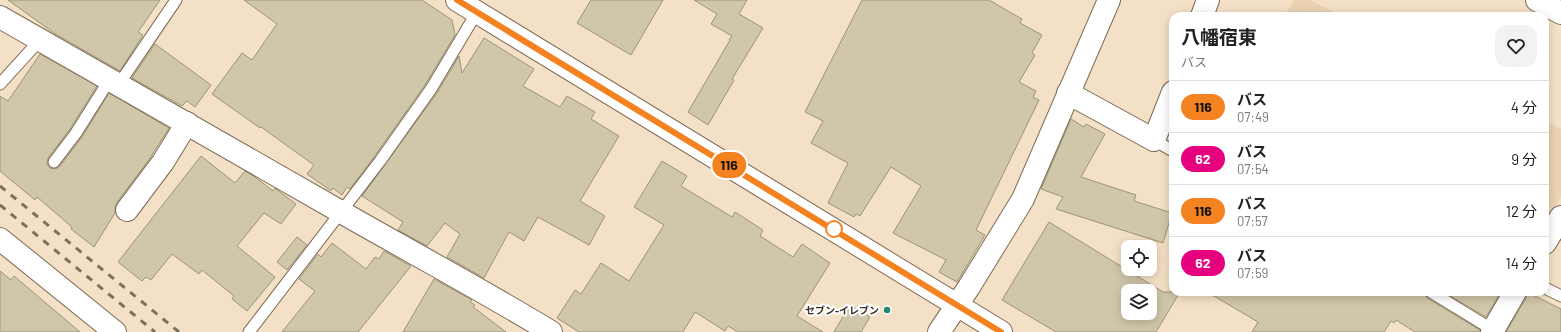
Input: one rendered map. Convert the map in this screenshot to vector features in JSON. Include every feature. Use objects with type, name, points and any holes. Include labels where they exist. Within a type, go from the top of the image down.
[{"type":"street","points":[[457,0],[480,6],[1001,332]]},
{"type":"street","points":[[939,332],[969,287],[1023,199],[1110,0]]},
{"type":"street","points":[[1204,12],[1208,0]]},
{"type":"street","points":[[1537,0],[1561,13]]},
{"type":"street","points":[[0,17],[341,212],[488,294],[551,332]]},
{"type":"street","points":[[1068,94],[1154,140],[1169,102]]},
{"type":"street","points":[[127,210],[163,162],[187,123]]},
{"type":"street","points":[[1549,237],[1560,222]]},
{"type":"street","points":[[0,239],[115,332]]},
{"type":"street","points":[[1493,331],[1513,296]]},
{"type":"lane","points":[[54,162],[176,0]]},
{"type":"lane","points":[[249,332],[380,161],[431,89],[480,6]]},
{"type":"lane","points":[[0,84],[40,40]]},
{"type":"lane","points":[[1154,140],[1169,149]]},
{"type":"lane","points":[[1549,290],[1561,296]]},
{"type":"lane","points":[[1437,296],[1493,331]]},
{"type":"shaded area","points":[[1294,0],[1310,0],[1333,12],[1287,12]]},
{"type":"shaded area","points":[[1549,123],[1561,129],[1561,197],[1551,214],[1549,213]]},
{"type":"building","points":[[8,0],[160,0],[138,32],[143,35],[120,71],[54,33]]},
{"type":"building","points":[[244,0],[422,0],[452,20],[455,35],[425,85],[350,189],[347,187],[342,195],[333,188],[331,191],[307,174],[314,165],[212,94],[242,53],[252,60],[277,24]]},
{"type":"building","points":[[591,0],[663,0],[631,55],[577,23]]},
{"type":"building","points":[[694,0],[747,0],[739,14],[763,28],[732,79],[734,80],[708,125],[688,112],[732,36],[711,24],[717,14]]},
{"type":"building","points":[[862,0],[989,0],[1022,19],[1020,23],[1042,35],[1032,53],[1035,55],[1019,82],[1036,91],[1033,97],[1039,100],[976,230],[985,235],[957,282],[939,272],[946,260],[893,233],[921,186],[891,167],[860,216],[856,214],[854,217],[828,203],[848,163],[811,143],[823,121],[805,112]]},
{"type":"building","points":[[484,38],[534,69],[523,86],[560,107],[567,96],[595,112],[591,119],[619,136],[580,201],[605,216],[589,245],[538,217],[524,241],[509,232],[484,278],[447,257],[460,234],[445,223],[427,246],[398,230],[403,222],[362,196],[437,93],[459,56],[462,73]]},
{"type":"building","points":[[155,44],[211,85],[195,107],[187,101],[182,106],[132,78]]},
{"type":"building","points":[[40,54],[97,86],[70,129],[48,158],[47,164],[50,168],[56,169],[60,166],[82,137],[109,93],[169,128],[148,161],[117,202],[115,213],[94,247],[71,229],[72,227],[37,197],[35,200],[0,171],[0,96],[8,101]]},
{"type":"building","points":[[1071,119],[1084,127],[1086,124],[1105,134],[1081,177],[1136,195],[1134,201],[1169,212],[1169,223],[1163,243],[1056,209],[1063,197],[1041,189]]},
{"type":"building","points":[[201,156],[235,183],[245,171],[273,191],[275,188],[296,204],[281,224],[264,213],[237,246],[275,277],[247,311],[232,299],[234,296],[202,270],[199,274],[172,254],[151,280],[146,277],[142,281],[118,262]]},
{"type":"building","points":[[662,161],[687,176],[681,186],[732,217],[735,212],[763,230],[760,236],[793,257],[802,244],[830,263],[797,316],[823,332],[738,332],[728,326],[725,331],[695,312],[683,332],[579,332],[557,318],[575,290],[581,294],[601,263],[629,281],[664,225],[634,207]]},
{"type":"building","points":[[1049,222],[1121,266],[1121,276],[1137,276],[1150,284],[1121,284],[1121,320],[1157,320],[1157,288],[1163,292],[1169,292],[1169,296],[1178,296],[1156,332],[1056,332],[1002,300]]},
{"type":"building","points":[[297,237],[307,245],[287,270],[277,262]]},
{"type":"building","points":[[332,243],[366,269],[375,257],[379,259],[384,251],[411,266],[358,332],[282,332],[315,291],[299,279],[318,254],[321,257]]},
{"type":"building","points":[[0,271],[11,280],[14,276],[80,332],[0,332]]},
{"type":"building","points":[[434,279],[472,300],[470,302],[475,305],[473,307],[506,332],[403,332]]},
{"type":"building","points":[[1214,296],[1426,296],[1480,330],[1480,332],[1415,332],[1396,320],[1394,323],[1391,321],[1384,332],[1252,332],[1258,322]]},
{"type":"building","points":[[1451,296],[1499,296],[1486,317]]},
{"type":"building","points":[[1526,296],[1535,296],[1561,309],[1561,332],[1506,332]]},
{"type":"building","points":[[850,305],[870,317],[861,332],[834,332]]},
{"type":"railway","points":[[0,186],[179,332]]},
{"type":"railway","points":[[0,205],[155,332]]},
{"type":"bus line","name":"116","points":[[457,0],[1001,332]]},
{"type":"place","name":"セブン-イレブン","points":[[887,310]]}]
